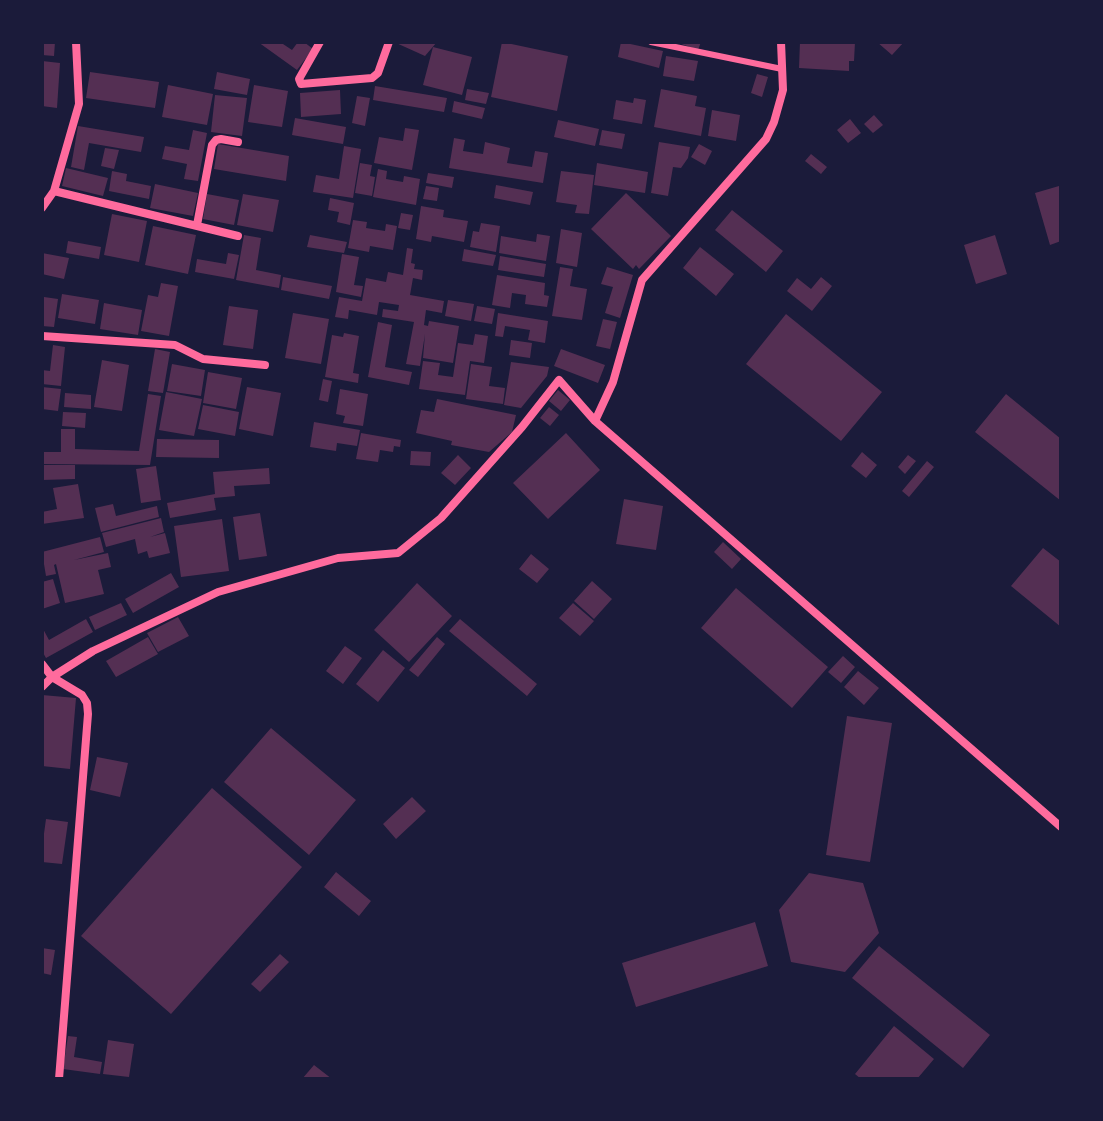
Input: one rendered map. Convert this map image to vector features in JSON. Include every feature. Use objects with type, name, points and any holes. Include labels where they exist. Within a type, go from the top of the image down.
[{"type":"street","points":[[42,208],[54,191],[79,104],[76,42]]},
{"type":"street","points":[[320,42],[299,79],[301,84],[372,78],[378,73],[389,42]]},
{"type":"street","points":[[595,421],[613,382],[642,280],[766,139],[783,90],[781,42]]},
{"type":"street","points":[[197,225],[212,145],[221,139],[238,142]]},
{"type":"street","points":[[54,191],[238,236]]},
{"type":"street","points":[[42,336],[175,345],[203,359],[265,365]]},
{"type":"street","points":[[42,687],[52,677],[93,651],[218,592],[338,558],[398,553],[441,518],[522,427],[559,380],[595,421],[1061,827]]},
{"type":"street","points":[[42,664],[52,677],[82,695],[88,714],[59,1079]]},
{"type":"lane","points":[[651,42],[782,69]]},
{"type":"building","points":[[42,42],[55,42],[54,56],[42,55]]},
{"type":"building","points":[[258,42],[280,42],[292,50],[298,42],[304,42],[313,49],[297,70]]},
{"type":"building","points":[[394,42],[437,42],[425,56]]},
{"type":"building","points":[[502,42],[568,56],[557,111],[491,97]]},
{"type":"building","points":[[621,42],[663,51],[659,68],[618,57]]},
{"type":"building","points":[[676,42],[701,42],[698,50]]},
{"type":"building","points":[[800,42],[855,42],[854,61],[849,61],[849,71],[799,68]]},
{"type":"building","points":[[877,42],[904,42],[892,55]]},
{"type":"building","points":[[433,47],[472,57],[462,95],[423,85]]},
{"type":"building","points":[[666,56],[698,61],[694,81],[663,76]]},
{"type":"building","points":[[42,61],[60,63],[57,108],[42,106]]},
{"type":"building","points":[[90,72],[159,82],[155,108],[86,98]]},
{"type":"building","points":[[217,72],[250,79],[247,95],[214,89]]},
{"type":"building","points":[[757,74],[768,77],[762,97],[751,93]]},
{"type":"building","points":[[168,85],[213,94],[207,125],[162,117]]},
{"type":"building","points":[[254,85],[288,91],[282,127],[248,122]]},
{"type":"building","points":[[375,86],[447,98],[444,112],[373,100]]},
{"type":"building","points":[[467,89],[489,93],[486,104],[465,100]]},
{"type":"building","points":[[661,89],[697,96],[695,106],[706,108],[701,136],[654,127]]},
{"type":"building","points":[[340,90],[341,114],[301,117],[300,93]]},
{"type":"building","points":[[215,95],[247,98],[242,136],[211,132]]},
{"type":"building","points":[[357,96],[370,98],[365,126],[352,123]]},
{"type":"building","points":[[634,98],[646,100],[642,124],[613,119],[616,100],[633,103]]},
{"type":"building","points":[[454,101],[485,108],[482,119],[452,112]]},
{"type":"building","points":[[712,110],[740,115],[736,141],[708,136]]},
{"type":"building","points":[[874,115],[883,125],[873,133],[864,124]]},
{"type":"building","points":[[295,118],[346,127],[343,144],[292,135]]},
{"type":"building","points":[[850,119],[861,133],[848,143],[837,130]]},
{"type":"building","points":[[558,120],[599,129],[595,146],[554,137]]},
{"type":"building","points":[[78,126],[144,137],[141,152],[89,143],[84,170],[71,167]]},
{"type":"building","points":[[405,128],[419,130],[412,170],[374,163],[379,137],[403,141]]},
{"type":"building","points":[[193,130],[207,133],[198,181],[184,179],[187,164],[162,159],[165,146],[189,150]]},
{"type":"building","points":[[602,130],[625,134],[622,149],[599,145]]},
{"type":"building","points":[[454,138],[465,140],[463,151],[483,154],[485,142],[510,148],[507,163],[532,167],[535,151],[548,153],[543,183],[449,168]]},
{"type":"building","points":[[659,142],[690,147],[688,158],[681,168],[673,167],[668,196],[651,193]]},
{"type":"building","points":[[218,144],[289,156],[286,181],[214,169]]},
{"type":"building","points":[[699,144],[712,151],[705,165],[691,157]]},
{"type":"building","points":[[344,146],[361,149],[353,198],[313,192],[316,175],[339,179]]},
{"type":"building","points":[[105,148],[119,150],[114,169],[101,166]]},
{"type":"building","points":[[811,154],[827,167],[821,174],[805,161]]},
{"type":"building","points":[[360,163],[372,165],[370,176],[375,177],[372,196],[355,193]]},
{"type":"building","points":[[597,163],[648,172],[645,193],[594,185]]},
{"type":"building","points":[[66,168],[108,178],[103,196],[62,186]]},
{"type":"building","points":[[378,169],[387,171],[386,179],[403,182],[404,176],[420,179],[416,205],[373,197]]},
{"type":"building","points":[[112,171],[127,174],[126,181],[151,186],[149,199],[109,191]]},
{"type":"building","points":[[561,171],[594,175],[589,214],[575,213],[577,205],[556,202]]},
{"type":"building","points":[[428,173],[454,177],[452,188],[426,183]]},
{"type":"building","points":[[155,184],[198,193],[193,216],[150,208]]},
{"type":"building","points":[[496,185],[533,192],[530,205],[494,198]]},
{"type":"building","points":[[426,186],[439,188],[437,201],[423,199]]},
{"type":"building","points":[[1059,186],[1061,241],[1050,245],[1035,193]]},
{"type":"building","points":[[626,193],[671,236],[639,269],[636,265],[633,269],[591,229]]},
{"type":"building","points":[[207,194],[239,200],[234,225],[203,219]]},
{"type":"building","points":[[243,194],[279,200],[273,232],[237,225]]},
{"type":"building","points":[[330,198],[354,203],[350,225],[337,222],[339,212],[328,210]]},
{"type":"building","points":[[421,206],[444,210],[443,217],[468,221],[464,242],[432,236],[431,242],[416,239]]},
{"type":"building","points":[[732,210],[783,251],[766,272],[715,230]]},
{"type":"building","points":[[401,213],[413,215],[410,230],[398,228]]},
{"type":"building","points":[[112,214],[147,221],[139,262],[104,255]]},
{"type":"building","points":[[353,220],[367,222],[366,228],[385,231],[386,224],[397,226],[393,250],[370,246],[369,252],[348,248]]},
{"type":"building","points":[[481,223],[500,226],[496,252],[470,247],[473,231],[479,232]]},
{"type":"building","points":[[153,226],[196,235],[188,274],[145,265]]},
{"type":"building","points":[[561,229],[582,233],[577,267],[556,263]]},
{"type":"building","points":[[537,234],[550,236],[546,261],[499,253],[501,236],[536,242]]},
{"type":"building","points":[[244,235],[261,238],[256,270],[281,275],[279,288],[236,280]]},
{"type":"building","points":[[310,235],[347,242],[344,253],[307,247]]},
{"type":"building","points":[[995,235],[1007,274],[976,284],[964,245]]},
{"type":"building","points":[[68,241],[101,247],[99,259],[66,253]]},
{"type":"building","points":[[700,247],[734,274],[716,296],[683,268]]},
{"type":"building","points":[[407,248],[413,249],[411,263],[415,264],[414,269],[423,270],[422,280],[413,278],[410,295],[444,301],[442,313],[426,310],[424,325],[428,326],[429,321],[459,326],[453,363],[423,358],[425,334],[420,366],[406,364],[414,322],[382,317],[383,309],[398,311],[399,305],[379,302],[377,315],[349,310],[348,319],[335,317],[339,297],[362,301],[366,278],[386,282],[388,272],[403,275]]},
{"type":"building","points":[[464,249],[496,255],[493,266],[462,261]]},
{"type":"building","points":[[42,253],[69,258],[64,279],[42,274]]},
{"type":"building","points":[[228,253],[239,255],[234,279],[195,272],[197,259],[226,264]]},
{"type":"building","points":[[342,254],[359,257],[354,285],[363,286],[361,297],[336,292]]},
{"type":"building","points":[[500,256],[546,264],[544,277],[498,270]]},
{"type":"building","points":[[560,267],[573,269],[570,286],[587,289],[582,320],[552,316]]},
{"type":"building","points":[[607,267],[633,275],[620,318],[605,313],[613,287],[601,284]]},
{"type":"building","points":[[497,275],[545,283],[544,295],[549,296],[547,307],[525,304],[526,295],[512,293],[510,308],[492,305]]},
{"type":"building","points":[[283,277],[332,286],[329,299],[281,290]]},
{"type":"building","points":[[821,277],[832,286],[812,311],[787,291],[797,278],[811,289]]},
{"type":"building","points":[[161,283],[178,286],[169,336],[141,331],[148,295],[158,297]]},
{"type":"building","points":[[62,294],[99,300],[95,324],[58,318]]},
{"type":"building","points":[[44,297],[58,299],[54,327],[42,326]]},
{"type":"building","points":[[448,300],[474,304],[471,321],[445,316]]},
{"type":"building","points":[[104,303],[142,310],[138,335],[100,329]]},
{"type":"building","points":[[229,306],[258,310],[253,349],[223,345]]},
{"type":"building","points":[[477,306],[495,309],[492,324],[474,321]]},
{"type":"building","points":[[293,313],[329,319],[321,364],[285,358]]},
{"type":"building","points":[[498,313],[548,321],[545,343],[528,340],[530,330],[505,326],[503,337],[495,336]]},
{"type":"building","points":[[786,314],[882,392],[841,441],[746,364]]},
{"type":"building","points":[[603,319],[617,322],[610,349],[596,346]]},
{"type":"building","points":[[378,322],[392,325],[385,367],[412,372],[409,385],[368,377]]},
{"type":"building","points":[[344,333],[359,336],[353,373],[359,374],[358,383],[325,377],[332,335],[343,337]]},
{"type":"building","points":[[475,334],[488,336],[484,363],[470,361],[465,395],[419,389],[423,361],[440,363],[438,375],[453,377],[458,343],[473,345]]},
{"type":"building","points":[[511,340],[532,343],[530,358],[509,355]]},
{"type":"building","points":[[53,345],[65,347],[61,386],[42,384],[42,370],[50,371]]},
{"type":"building","points":[[155,349],[170,352],[163,393],[148,391]]},
{"type":"building","points":[[561,349],[605,365],[598,383],[554,366]]},
{"type":"building","points":[[102,360],[129,365],[122,411],[94,407]]},
{"type":"building","points":[[511,362],[549,367],[547,376],[521,408],[504,405]]},
{"type":"building","points":[[172,364],[205,370],[201,396],[167,391]]},
{"type":"building","points":[[471,364],[492,367],[489,386],[505,388],[503,404],[466,399]]},
{"type":"building","points":[[208,372],[242,378],[236,409],[203,403]]},
{"type":"building","points":[[323,379],[332,381],[328,402],[319,400]]},
{"type":"building","points":[[42,387],[61,389],[58,411],[42,409]]},
{"type":"building","points":[[247,387],[281,393],[273,436],[239,429]]},
{"type":"building","points":[[340,389],[368,394],[363,426],[343,423],[345,416],[336,414]]},
{"type":"building","points":[[558,390],[570,400],[561,411],[549,401]]},
{"type":"building","points":[[166,392],[202,399],[194,436],[159,430]]},
{"type":"building","points":[[65,393],[91,395],[91,409],[64,407]]},
{"type":"building","points":[[148,394],[161,396],[150,465],[42,464],[42,452],[61,452],[61,429],[75,429],[75,449],[139,451]]},
{"type":"building","points":[[1006,394],[1061,439],[1061,501],[975,432]]},
{"type":"building","points":[[437,399],[516,415],[512,432],[489,452],[451,445],[452,441],[416,433],[421,410],[434,412]]},
{"type":"building","points":[[203,405],[239,412],[235,436],[198,429]]},
{"type":"building","points":[[549,407],[559,415],[550,426],[540,418]]},
{"type":"building","points":[[63,412],[86,413],[85,428],[62,426]]},
{"type":"building","points":[[314,422],[360,430],[357,446],[337,443],[336,451],[310,447]]},
{"type":"building","points":[[361,433],[401,440],[400,447],[394,446],[393,452],[380,450],[378,462],[356,459]]},
{"type":"building","points":[[566,433],[600,470],[548,519],[513,483]]},
{"type":"building","points":[[157,439],[219,440],[219,458],[156,457]]},
{"type":"building","points":[[411,451],[431,452],[430,466],[410,465]]},
{"type":"building","points":[[862,452],[877,465],[866,478],[851,466]]},
{"type":"building","points":[[458,455],[471,468],[455,485],[441,473]]},
{"type":"building","points":[[908,455],[916,461],[905,474],[898,467]]},
{"type":"building","points":[[927,461],[934,467],[909,497],[902,491]]},
{"type":"building","points":[[42,465],[75,465],[75,479],[42,480]]},
{"type":"building","points":[[156,466],[161,500],[141,503],[136,469]]},
{"type":"building","points":[[269,468],[270,484],[234,486],[235,496],[214,498],[216,510],[170,518],[167,503],[215,494],[213,472]]},
{"type":"building","points":[[78,484],[84,518],[42,524],[42,512],[57,509],[53,488]]},
{"type":"building","points":[[624,499],[663,506],[656,550],[616,544]]},
{"type":"building","points":[[113,504],[116,516],[157,506],[159,517],[101,532],[95,508]]},
{"type":"building","points":[[260,513],[267,556],[239,560],[233,517]]},
{"type":"building","points":[[161,518],[164,532],[150,537],[165,533],[170,553],[149,558],[147,551],[138,554],[135,539],[106,547],[102,533]]},
{"type":"building","points":[[222,519],[229,571],[181,577],[174,526]]},
{"type":"building","points":[[100,537],[104,552],[74,560],[108,553],[111,567],[98,570],[104,594],[65,603],[56,564],[56,574],[46,576],[42,552]]},
{"type":"building","points":[[723,542],[741,559],[732,569],[714,552]]},
{"type":"building","points":[[1043,548],[1061,562],[1061,627],[1011,586]]},
{"type":"building","points":[[531,554],[549,569],[537,583],[519,569]]},
{"type":"building","points":[[171,573],[179,587],[133,613],[125,599]]},
{"type":"building","points":[[53,579],[60,603],[42,609],[42,582]]},
{"type":"building","points":[[592,581],[612,599],[594,619],[574,601]]},
{"type":"building","points":[[417,583],[452,616],[409,662],[374,630]]},
{"type":"building","points":[[736,588],[828,667],[792,708],[701,628]]},
{"type":"building","points":[[121,603],[127,615],[95,630],[89,617]]},
{"type":"building","points":[[573,603],[594,621],[580,636],[559,618]]},
{"type":"building","points":[[178,617],[189,636],[158,652],[147,633]]},
{"type":"building","points":[[86,619],[93,632],[46,658],[42,651],[42,627],[49,640]]},
{"type":"building","points":[[460,619],[537,684],[527,696],[449,631]]},
{"type":"building","points":[[148,637],[158,654],[116,677],[106,661]]},
{"type":"building","points":[[437,637],[445,644],[418,677],[409,670]]},
{"type":"building","points":[[345,646],[362,658],[343,684],[326,671]]},
{"type":"building","points":[[383,650],[405,668],[378,702],[356,684]]},
{"type":"building","points":[[843,656],[855,667],[841,683],[828,672]]},
{"type":"building","points":[[858,671],[879,688],[864,705],[844,687]]},
{"type":"building","points":[[42,695],[76,698],[70,769],[42,766]]},
{"type":"building","points":[[847,716],[892,723],[870,862],[826,855]]},
{"type":"building","points":[[271,728],[356,800],[309,855],[224,782]]},
{"type":"building","points":[[97,757],[128,763],[120,797],[90,790]]},
{"type":"building","points":[[212,788],[302,867],[171,1014],[81,936]]},
{"type":"building","points":[[412,797],[426,811],[396,839],[383,824]]},
{"type":"building","points":[[46,819],[68,822],[62,864],[42,862]]},
{"type":"building","points":[[336,872],[371,901],[359,916],[324,887]]},
{"type":"building","points":[[809,873],[863,883],[879,933],[845,972],[791,962],[779,910]]},
{"type":"building","points":[[755,922],[768,966],[636,1007],[622,963]]},
{"type":"building","points":[[879,946],[990,1035],[963,1068],[852,978]]},
{"type":"building","points":[[42,948],[55,950],[51,975],[42,973]]},
{"type":"building","points":[[280,954],[289,962],[260,992],[251,984]]},
{"type":"building","points":[[894,1026],[934,1059],[917,1079],[861,1079],[855,1074]]},
{"type":"building","points":[[68,1036],[77,1037],[74,1057],[102,1062],[100,1074],[63,1069]]},
{"type":"building","points":[[108,1040],[134,1044],[129,1077],[103,1074]]},
{"type":"building","points":[[314,1065],[332,1079],[302,1079]]}]
